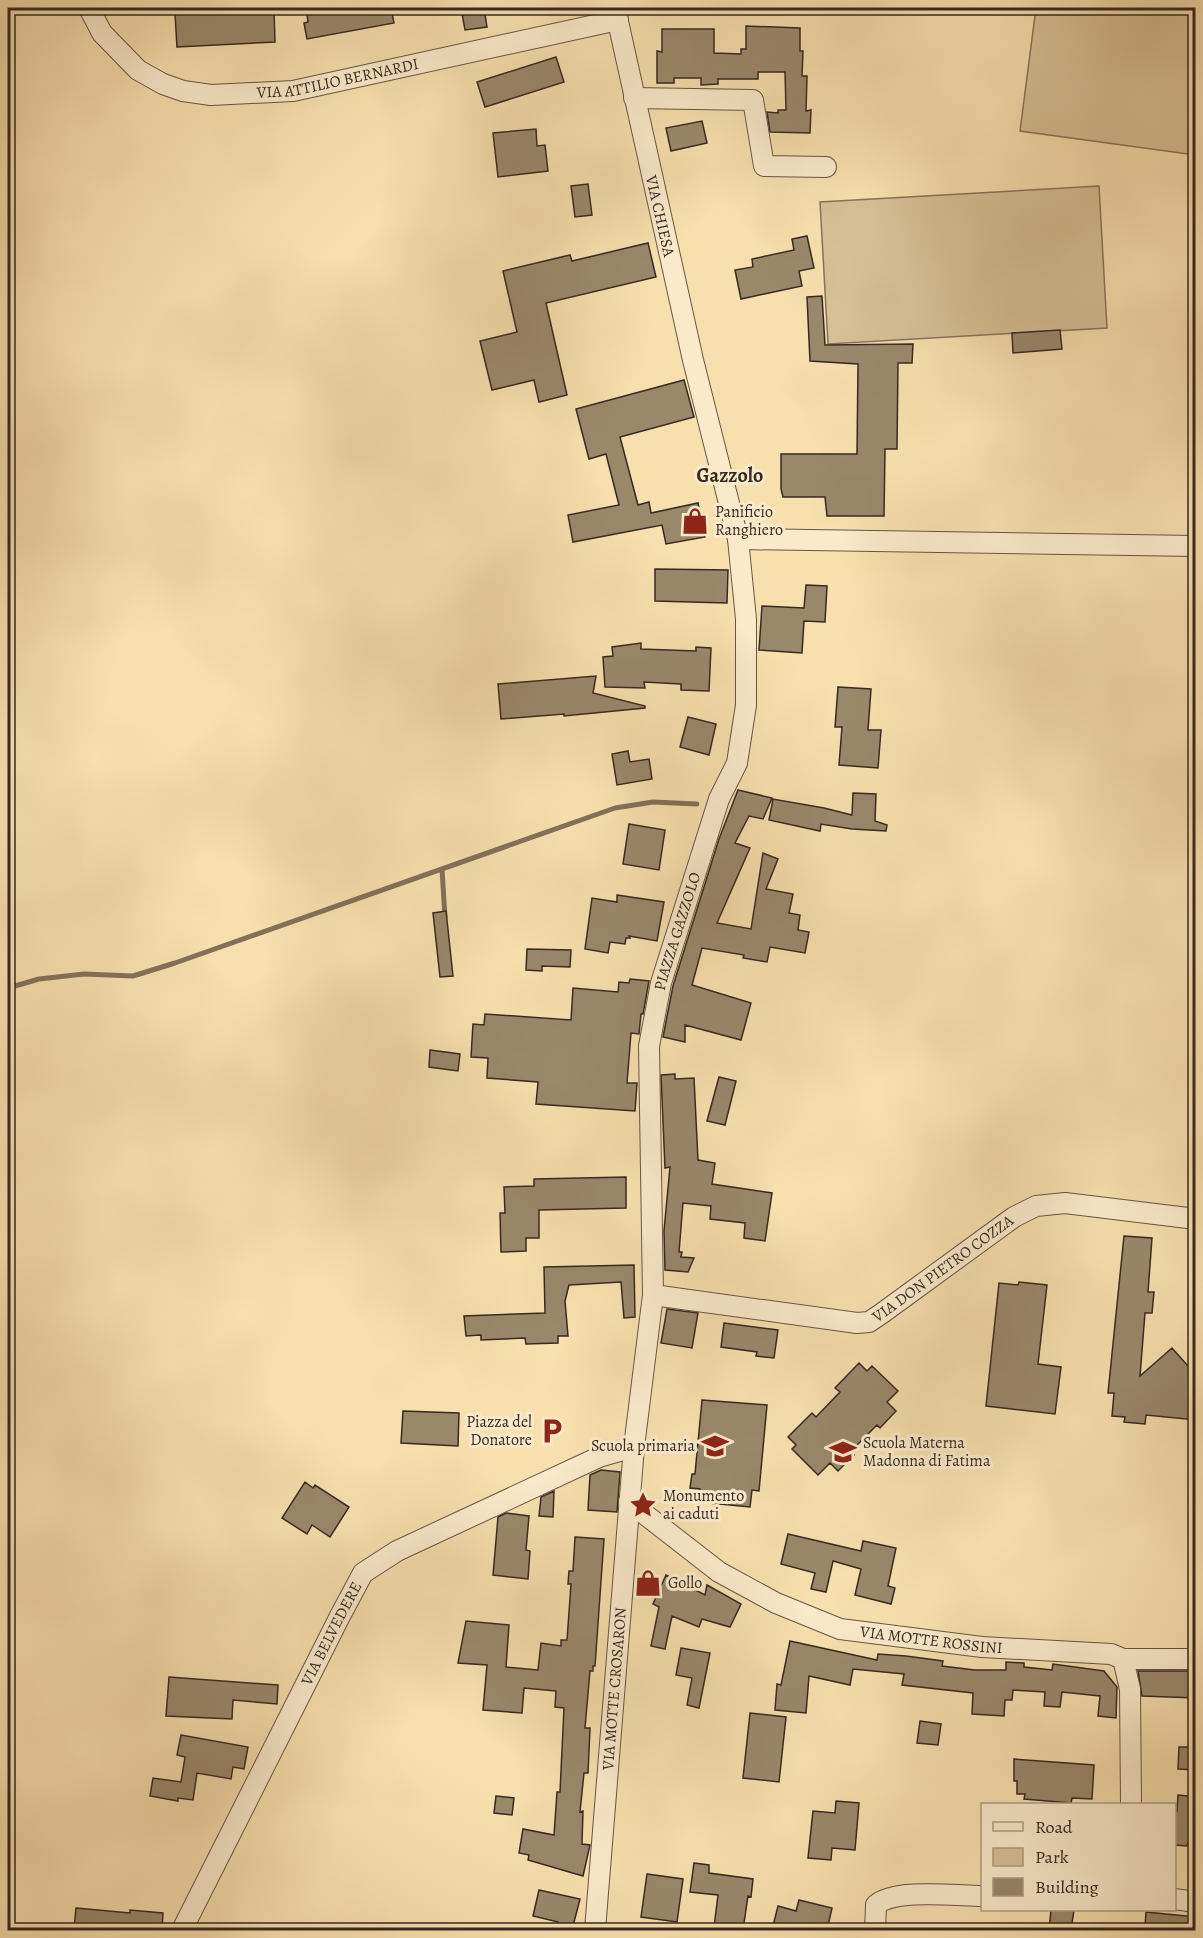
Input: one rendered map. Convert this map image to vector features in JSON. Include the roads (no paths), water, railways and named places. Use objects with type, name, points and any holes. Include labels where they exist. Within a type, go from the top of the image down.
[{"type":"street","name":"VIA ATTILIO BERNARDI","points":[[89,8],[102,33],[138,70],[163,84],[183,91],[211,95],[293,91],[617,14]]},
{"type":"street","name":"VIA CHIESA","points":[[617,14],[709,425]]},
{"type":"street","points":[[634,98],[753,100],[764,166],[826,167]]},
{"type":"street","name":"PIAZZA GAZZOLO","points":[[634,1447],[653,1295],[649,1046],[660,982],[719,799],[737,764],[746,705],[746,619],[738,539],[709,425]]},
{"type":"street","points":[[738,539],[1196,546]]},
{"type":"street","name":"VIA DON PIETRO COZZA","points":[[653,1295],[857,1323],[869,1322],[1014,1217],[1036,1206],[1065,1203],[1196,1219]]},
{"type":"street","name":"VIA MOTTE CROSARON","points":[[595,1930],[634,1447]]},
{"type":"street","name":"VIA BELVEDERE","points":[[182,1930],[363,1574],[397,1551],[490,1506],[599,1457],[634,1447]]},
{"type":"street","name":"VIA MOTTE ROSSINI","points":[[629,1502],[719,1572],[776,1603],[840,1629],[982,1647],[1111,1654],[1123,1659],[1196,1659]]},
{"type":"street","points":[[1123,1659],[1130,1689],[1131,1803]]},
{"type":"street","points":[[875,1930],[876,1905],[887,1897],[903,1894],[981,1896]]},
{"type":"street","points":[[1176,1899],[1196,1902]]},
{"type":"waterway","points":[[8,988],[39,979],[84,974],[133,976],[615,808],[653,802],[697,804]]},
{"type":"waterway","points":[[442,869],[445,917]]},
{"type":"place","name":"Panificio Ranghiero","points":[[695,521]]},
{"type":"place","name":"Piazza del Donatore","points":[[552,1431]]},
{"type":"place","name":"Scuola primaria","points":[[715,1446]]},
{"type":"place","name":"Scuola Materna Madonna di Fatima","points":[[843,1452]]},
{"type":"place","name":"Monumento ai caduti","points":[[643,1505]]},
{"type":"place","name":"Gollo","points":[[648,1583]]},
{"type":"district","name":"Gazzolo","points":[[730,475]]}]
